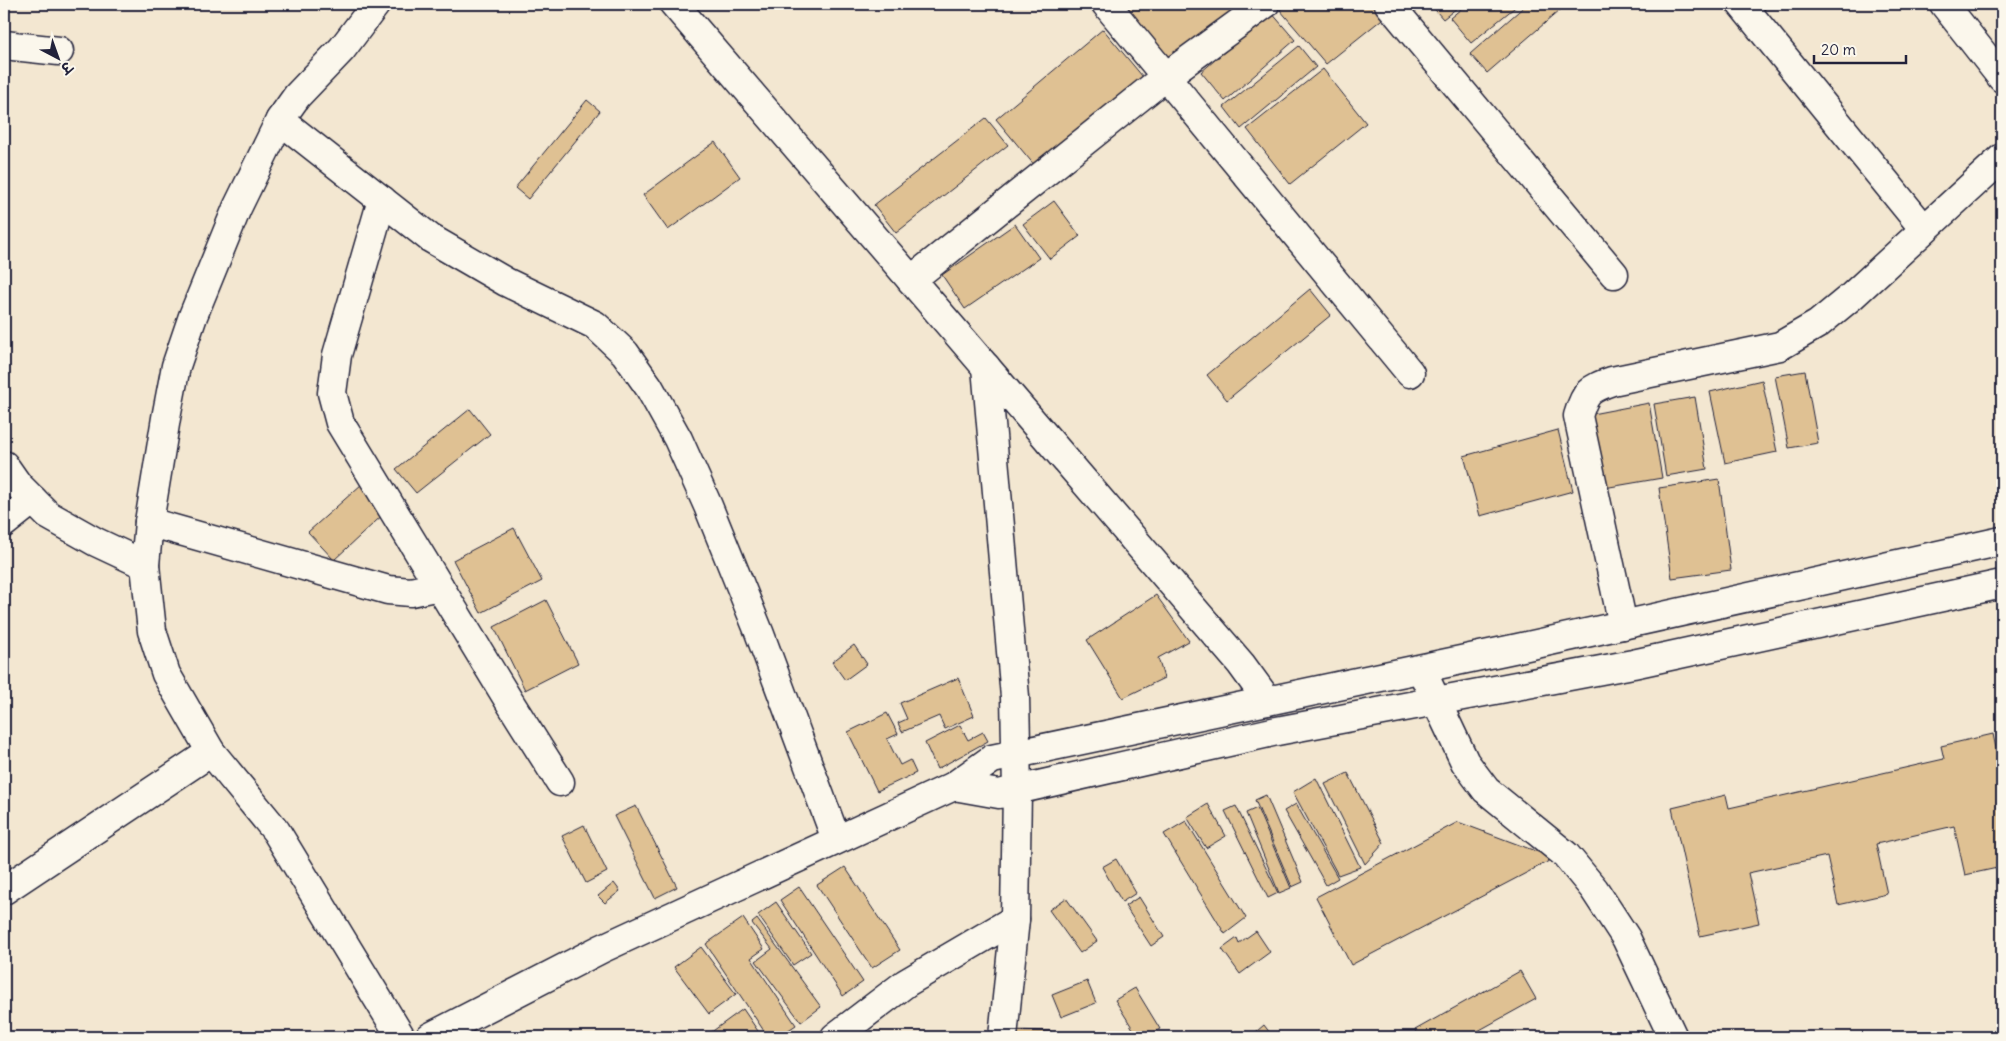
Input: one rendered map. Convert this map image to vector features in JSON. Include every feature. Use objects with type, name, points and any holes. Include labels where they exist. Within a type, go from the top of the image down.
[{"type":"street","points":[[376,4],[342,49],[297,96],[280,120],[237,208],[193,316],[176,366],[149,522],[145,565],[152,631],[166,674],[211,752],[276,832],[400,1037]]},
{"type":"street","points":[[674,4],[1241,664],[1268,701]]},
{"type":"street","points":[[1106,4],[1410,373]]},
{"type":"street","points":[[911,280],[1165,76],[1264,4]]},
{"type":"street","points":[[1390,4],[1614,274]]},
{"type":"street","points":[[1741,4],[1924,229]]},
{"type":"street","points":[[1944,4],[2002,78]]},
{"type":"street","points":[[4,45],[59,51]]},
{"type":"street","points":[[280,120],[430,238],[506,282],[595,325],[625,352],[649,387],[678,439],[708,506],[759,632],[836,839]]},
{"type":"street","points":[[1623,625],[1578,416],[1583,398],[1594,387],[1612,381],[1780,346],[1818,324],[1845,302],[2002,158]]},
{"type":"street","points":[[382,200],[337,355],[332,393],[340,423],[560,782]]},
{"type":"street","points":[[986,368],[1015,697],[1017,790],[1014,919],[1003,1037]]},
{"type":"street","points":[[4,465],[18,485],[48,515],[96,542],[145,565]]},
{"type":"street","points":[[4,523],[33,500]]},
{"type":"street","points":[[149,522],[388,590],[411,592],[439,586]]},
{"type":"street","points":[[430,1037],[601,949],[954,786],[992,759],[1421,669],[2002,541]]},
{"type":"street","points":[[954,786],[998,794],[1277,731],[1633,664],[2002,584]]},
{"type":"street","points":[[1421,669],[1465,762],[1486,790],[1566,855],[1594,889],[1626,938],[1673,1037]]},
{"type":"street","points":[[4,890],[211,752]]},
{"type":"street","points":[[835,1037],[906,983],[1014,919]]},
{"type":"building","points":[[1113,4],[1240,4],[1162,66]]},
{"type":"building","points":[[1287,4],[1377,4],[1386,16],[1326,64],[1280,10]]},
{"type":"building","points":[[1430,4],[1462,4],[1443,19]]},
{"type":"building","points":[[1467,4],[1519,4],[1471,43],[1450,18]]},
{"type":"building","points":[[1527,4],[1567,4],[1487,73],[1470,54]]},
{"type":"building","points":[[1271,12],[1295,40],[1225,101],[1201,72]]},
{"type":"building","points":[[1103,29],[1148,83],[1040,172],[996,119]]},
{"type":"building","points":[[1299,46],[1316,67],[1241,129],[1224,107]]},
{"type":"building","points":[[1323,69],[1366,123],[1290,184],[1247,129]]},
{"type":"building","points":[[587,100],[600,111],[528,199],[515,188]]},
{"type":"building","points":[[986,118],[1008,145],[896,233],[874,205]]},
{"type":"building","points":[[715,142],[740,177],[668,230],[643,195]]},
{"type":"building","points":[[1054,201],[1080,236],[1050,259],[1023,224]]},
{"type":"building","points":[[1015,224],[1039,258],[965,309],[942,275]]},
{"type":"building","points":[[1310,289],[1331,315],[1227,400],[1207,375]]},
{"type":"building","points":[[1805,371],[1818,443],[1789,448],[1775,376]]},
{"type":"building","points":[[1762,380],[1777,452],[1725,463],[1710,392]]},
{"type":"building","points":[[1695,397],[1707,469],[1666,476],[1654,404]]},
{"type":"building","points":[[1649,403],[1662,478],[1604,488],[1592,414]]},
{"type":"building","points":[[470,409],[490,434],[416,493],[396,469]]},
{"type":"building","points":[[1558,430],[1573,491],[1480,516],[1464,456]]},
{"type":"building","points":[[1719,479],[1731,570],[1672,578],[1659,488]]},
{"type":"building","points":[[362,484],[387,511],[334,560],[308,532]]},
{"type":"building","points":[[514,528],[542,581],[481,613],[453,560]]},
{"type":"building","points":[[1156,595],[1189,641],[1158,658],[1164,678],[1123,698],[1087,640]]},
{"type":"building","points":[[546,600],[578,663],[525,690],[494,627]]},
{"type":"building","points":[[854,645],[867,664],[845,680],[832,662]]},
{"type":"building","points":[[958,678],[974,716],[945,729],[939,716],[902,732],[898,723],[907,719],[900,703]]},
{"type":"building","points":[[887,713],[898,734],[887,739],[900,765],[910,760],[916,773],[877,791],[848,732]]},
{"type":"building","points":[[960,725],[968,740],[983,732],[988,741],[937,769],[925,743]]},
{"type":"building","points":[[1993,734],[2002,777],[2002,867],[1965,875],[1954,826],[1876,844],[1887,894],[1838,905],[1827,856],[1748,873],[1759,923],[1700,936],[1672,808],[1726,795],[1729,808],[1944,759],[1941,746]]},
{"type":"building","points":[[1348,773],[1384,843],[1365,864],[1325,784]]},
{"type":"building","points":[[1316,778],[1360,867],[1338,875],[1293,792]]},
{"type":"building","points":[[1266,795],[1303,882],[1292,887],[1255,800]]},
{"type":"building","points":[[1208,804],[1226,836],[1206,848],[1187,817]]},
{"type":"building","points":[[1296,804],[1338,878],[1326,885],[1284,811]]},
{"type":"building","points":[[636,806],[677,887],[655,898],[614,816]]},
{"type":"building","points":[[1236,806],[1278,893],[1268,898],[1225,811]]},
{"type":"building","points":[[1257,808],[1291,888],[1279,893],[1246,813]]},
{"type":"building","points":[[1186,821],[1246,918],[1225,934],[1164,834]]},
{"type":"building","points":[[1458,822],[1546,855],[1549,861],[1351,965],[1316,897]]},
{"type":"building","points":[[584,825],[607,872],[586,883],[562,836]]},
{"type":"building","points":[[1116,859],[1136,893],[1122,902],[1102,867]]},
{"type":"building","points":[[845,867],[900,950],[872,968],[817,885]]},
{"type":"building","points":[[614,883],[620,891],[605,903],[598,896]]},
{"type":"building","points":[[799,887],[863,982],[843,996],[780,900]]},
{"type":"building","points":[[1139,897],[1164,937],[1151,946],[1125,906]]},
{"type":"building","points":[[1066,898],[1097,941],[1080,953],[1049,910]]},
{"type":"building","points":[[776,902],[811,953],[793,965],[758,915]]},
{"type":"building","points":[[743,918],[764,949],[751,958],[796,1025],[778,1037],[768,1037],[706,944]]},
{"type":"building","points":[[757,919],[821,1007],[801,1022],[756,961],[772,949],[752,923]]},
{"type":"building","points":[[1256,931],[1270,952],[1240,974],[1222,949],[1237,938],[1239,943]]},
{"type":"building","points":[[701,947],[736,994],[709,1014],[674,967]]},
{"type":"building","points":[[1520,971],[1536,999],[1467,1037],[1419,1037],[1415,1030]]},
{"type":"building","points":[[1087,981],[1096,1003],[1061,1017],[1052,995]]},
{"type":"building","points":[[1135,988],[1160,1029],[1145,1037],[1138,1037],[1115,1000]]},
{"type":"building","points":[[743,1009],[762,1037],[706,1036]]},
{"type":"building","points":[[1264,1025],[1273,1037],[1250,1037]]},
{"type":"building","points":[[1009,1030],[1051,1031],[1051,1037],[1009,1037]]}]
